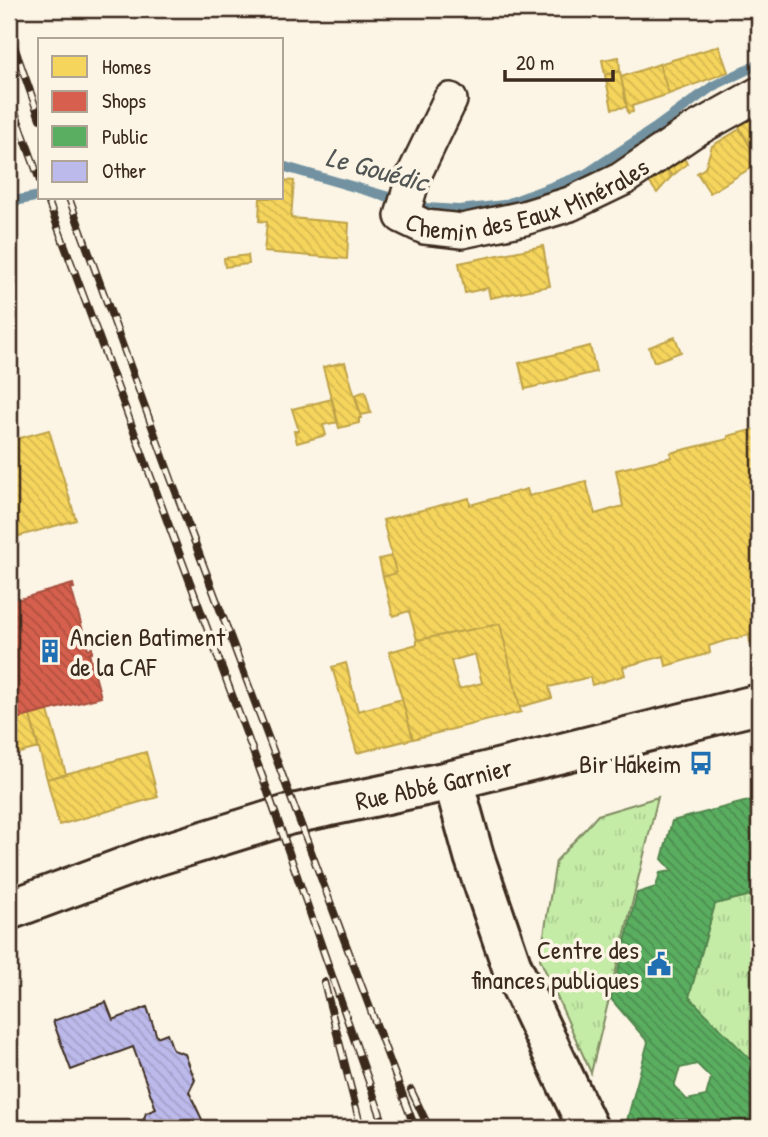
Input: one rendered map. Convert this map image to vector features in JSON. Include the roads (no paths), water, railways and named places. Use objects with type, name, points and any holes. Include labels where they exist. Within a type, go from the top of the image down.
[{"type":"main road","name":"Rue Abbé Garnier","points":[[112,872],[288,815],[453,780],[759,704]]},
{"type":"main road","points":[[453,780],[474,856],[512,967],[589,1128]]},
{"type":"main road","points":[[9,887],[112,872]]},
{"type":"main road","points":[[9,910],[112,872]]},
{"type":"street","name":"Chemin des Eaux Minérales","points":[[450,100],[413,178],[402,216],[425,228],[462,231],[524,218],[570,204],[621,179],[691,132],[759,94]]},
{"type":"waterway","name":"Le Gouédic","points":[[284,167],[427,208],[459,210],[504,205],[586,174],[713,86],[759,64]]},
{"type":"waterway","name":"Le Gouédic","points":[[9,202],[38,196]]},
{"type":"railway","points":[[9,32],[38,113]]},
{"type":"railway","points":[[9,95],[38,175]]},
{"type":"railway","points":[[48,200],[264,781],[385,1128]]},
{"type":"railway","points":[[70,200],[174,487],[415,1128]]},
{"type":"railway","points":[[324,982],[361,1128]]},
{"type":"railway","points":[[411,1090],[429,1128]]},
{"type":"place","name":"Ancien Batiment de la CAF","points":[[50,651]]},
{"type":"place","name":"Bir Hakeim","points":[[701,763]]},
{"type":"place","name":"Centre des finances publiques","points":[[659,964]]}]
